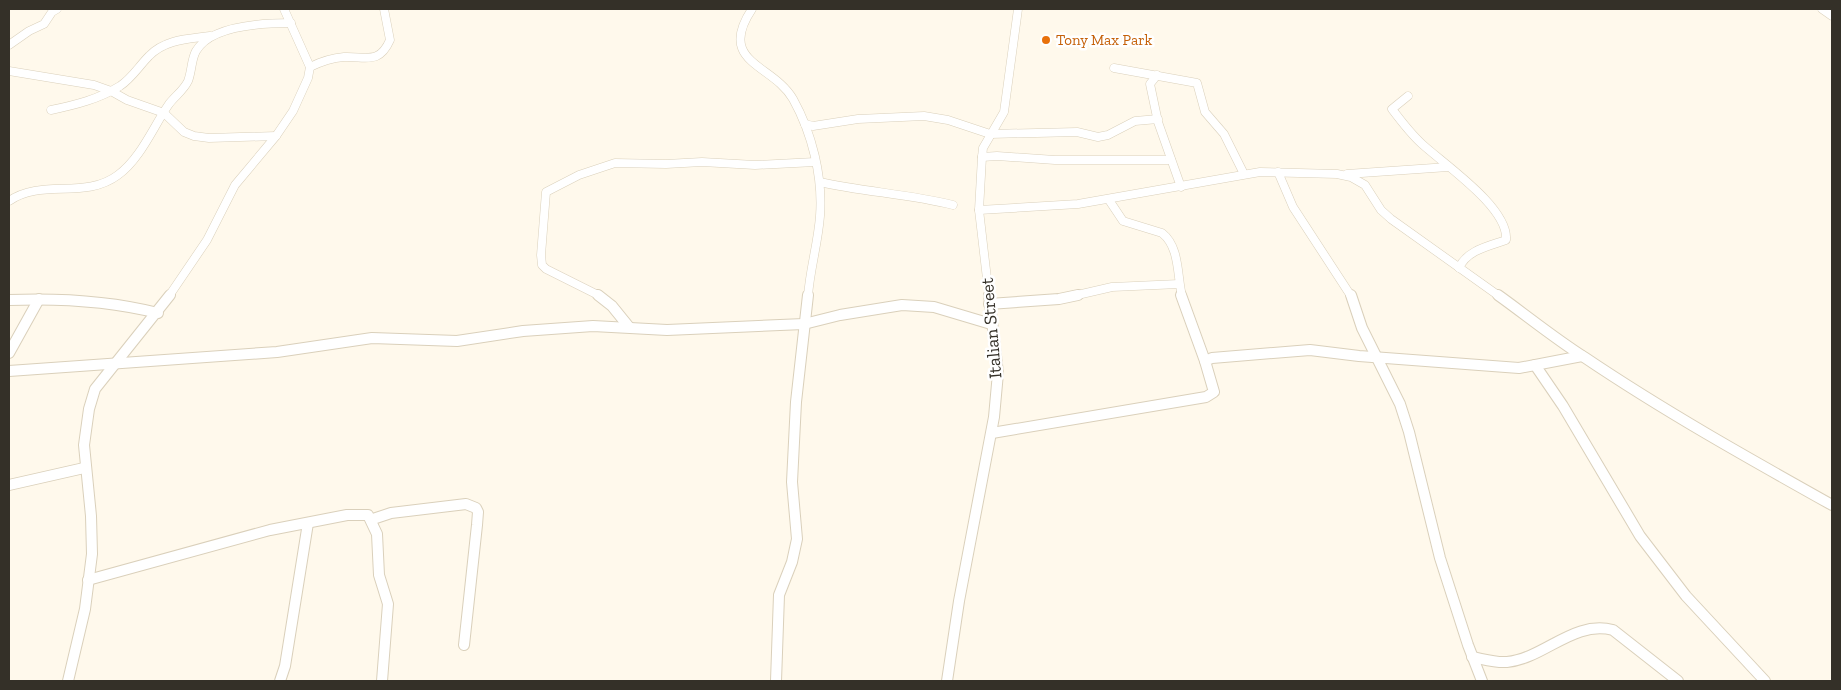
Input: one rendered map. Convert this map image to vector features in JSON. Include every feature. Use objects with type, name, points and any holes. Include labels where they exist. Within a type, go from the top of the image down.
[{"type":"street","points":[[9,46],[30,31],[44,24],[52,12],[57,9]]},
{"type":"street","points":[[68,681],[84,617],[88,580],[91,518],[84,468],[84,431],[87,408],[95,389],[158,313],[178,285],[201,248],[234,185],[276,136],[293,111],[308,78],[310,67],[284,9]]},
{"type":"street","points":[[310,67],[323,61],[342,58],[367,59],[379,56],[390,40],[384,9]]},
{"type":"street","points":[[752,9],[742,24],[740,38],[742,46],[753,64],[779,82],[792,97],[805,124],[820,182],[820,217],[796,392],[792,482],[797,539],[792,562],[780,595],[776,641],[776,681]]},
{"type":"street","name":"Italian Street","points":[[947,681],[958,601],[992,432],[998,373],[979,210],[982,157],[983,148],[1004,112],[1018,9]]},
{"type":"street","points":[[1822,9],[1832,16]]},
{"type":"street","points":[[51,110],[77,105],[111,91],[130,78],[150,54],[162,45],[278,23],[291,23]]},
{"type":"street","points":[[9,202],[23,192],[87,190],[109,182],[127,166],[187,83],[192,72],[196,52],[213,35]]},
{"type":"street","points":[[1114,68],[1197,83],[1205,112],[1224,134],[1244,174]]},
{"type":"street","points":[[9,71],[78,81],[111,91],[127,100],[164,113],[184,132],[194,136],[209,138],[276,136]]},
{"type":"street","points":[[1157,75],[1150,84],[1158,119],[1181,187]]},
{"type":"street","points":[[1408,96],[1392,109],[1411,133],[1489,204],[1504,223],[1508,232],[1506,240],[1466,257],[1461,262],[1460,268]]},
{"type":"street","points":[[805,124],[817,126],[858,119],[924,116],[948,120],[990,134],[1077,132],[1103,137],[1135,121],[1158,119]]},
{"type":"street","points":[[982,157],[997,156],[1055,160],[1171,160]]},
{"type":"street","points":[[629,327],[622,314],[602,296],[586,286],[546,269],[542,264],[546,192],[579,176],[616,163],[666,164],[702,162],[755,165],[815,162]]},
{"type":"street","points":[[1344,175],[1448,167]]},
{"type":"street","points":[[1278,172],[1293,207],[1342,279],[1362,328],[1400,404],[1409,432],[1440,558],[1472,657],[1482,681]]},
{"type":"street","points":[[979,210],[1078,204],[1109,200],[1244,174],[1278,172],[1351,176],[1365,185],[1385,215],[1582,356],[1722,443],[1832,506]]},
{"type":"street","points":[[820,182],[858,190],[925,198],[953,205]]},
{"type":"street","points":[[992,432],[1206,397],[1214,392],[1179,284],[1177,261],[1165,234],[1123,221],[1109,200]]},
{"type":"street","points":[[989,304],[1059,299],[1112,287],[1179,284]]},
{"type":"street","points":[[9,300],[39,299],[126,305],[158,313]]},
{"type":"street","points":[[9,353],[39,299]]},
{"type":"street","points":[[9,371],[277,352],[372,338],[457,341],[550,328],[607,325],[667,330],[804,324],[840,315],[902,305],[919,305],[967,315],[991,324]]},
{"type":"street","points":[[1204,361],[1212,358],[1310,350],[1377,358],[1459,362],[1503,368],[1536,365],[1582,356]]},
{"type":"street","points":[[1536,365],[1563,406],[1640,536],[1686,596],[1765,681]]},
{"type":"street","points":[[9,486],[48,475],[84,468]]},
{"type":"street","points":[[373,520],[391,514],[466,504],[476,508],[478,512],[477,525],[464,645]]},
{"type":"street","points":[[88,580],[270,530],[362,514],[368,515],[373,520],[376,528],[378,574],[386,590],[388,603],[382,681]]},
{"type":"street","points":[[280,681],[285,666],[308,523]]},
{"type":"street","points":[[1472,657],[1510,662],[1589,628],[1606,627],[1614,630],[1678,681]]},
{"type":"place","name":"Tony Max Park","points":[[1046,40]]}]
